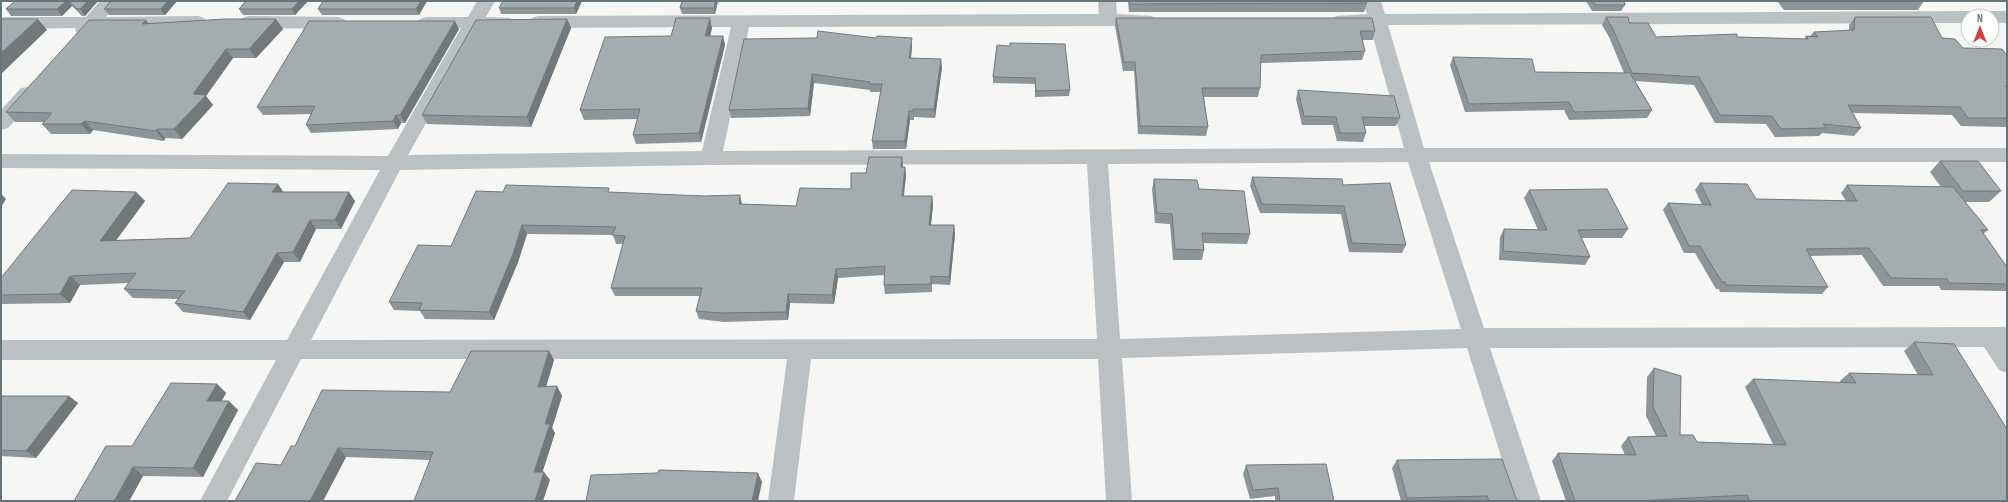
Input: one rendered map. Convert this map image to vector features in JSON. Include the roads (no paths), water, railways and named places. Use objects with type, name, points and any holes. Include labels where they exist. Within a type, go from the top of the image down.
[{"type":"street","points":[[75,40],[110,1]]},
{"type":"street","points":[[213,501],[394,163],[486,1]]},
{"type":"street","points":[[1107,1],[1109,20]]},
{"type":"street","points":[[1818,1],[1831,18]]},
{"type":"street","points":[[1375,11],[1416,155],[1528,501]]},
{"type":"street","points":[[1323,20],[1375,11],[1831,18],[1960,17]]},
{"type":"street","points":[[410,23],[1164,20]]},
{"type":"street","points":[[711,158],[741,21]]},
{"type":"street","points":[[1,23],[354,22]]},
{"type":"street","points":[[1,123],[38,82]]},
{"type":"street","points":[[1,161],[394,163],[711,158],[1416,155],[2007,155]]},
{"type":"street","points":[[1097,157],[1119,501]]},
{"type":"street","points":[[1,350],[292,351],[1110,349],[1475,338],[1998,337],[2007,363]]},
{"type":"street","points":[[781,501],[800,350]]}]
